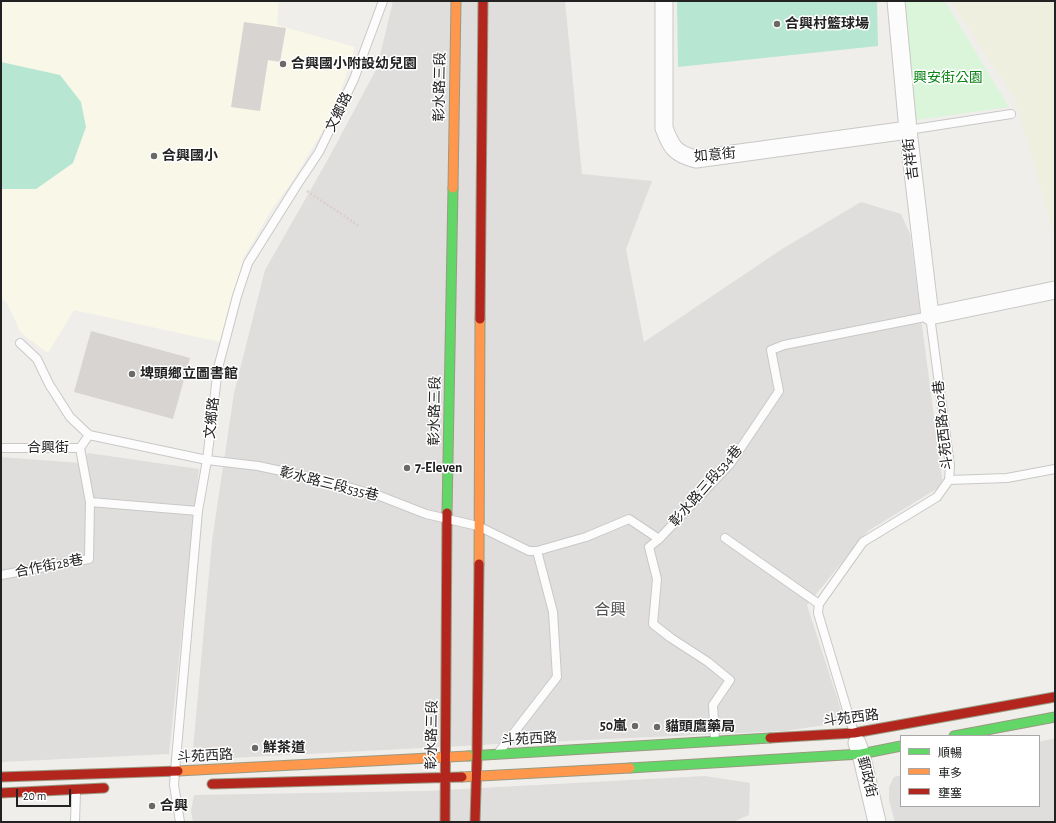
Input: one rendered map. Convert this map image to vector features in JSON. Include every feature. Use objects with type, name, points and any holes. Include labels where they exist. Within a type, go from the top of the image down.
[{"type":"main road","name":"彰水路三段","points":[[445,822],[447,520],[456,1]]},
{"type":"main road","points":[[475,822],[477,777],[483,1]]},
{"type":"main road","name":"斗苑西路","points":[[1,777],[175,771],[477,756],[854,734],[1055,697]]},
{"type":"main road","points":[[959,735],[1055,717]]},
{"type":"main road","name":"斗苑西路","points":[[206,784],[477,777],[861,754],[900,746]]},
{"type":"main road","points":[[1,793],[114,788]]},
{"type":"street","name":"如意街","points":[[664,1],[664,128],[674,150],[696,159],[908,130]]},
{"type":"street","name":"吉祥街","points":[[896,1],[908,130],[930,316]]},
{"type":"street","points":[[930,316],[1055,290]]},
{"type":"street","name":"郵政街","points":[[854,734],[861,754],[877,822]]},
{"type":"lane","name":"文鄉路","points":[[180,822],[174,785],[175,771],[198,511],[207,460],[218,368],[237,296],[248,264],[319,152],[354,79],[382,1]]},
{"type":"lane","points":[[908,130],[1011,114]]},
{"type":"lane","name":"斗苑西路202巷","points":[[819,604],[863,542],[937,497],[949,480],[950,466],[930,316]]},
{"type":"lane","name":"彰水路三段534巷","points":[[537,551],[586,537],[629,519],[659,539],[730,464],[779,391],[771,350],[784,345],[930,316]]},
{"type":"lane","points":[[20,343],[37,359],[49,384],[70,417],[89,435]]},
{"type":"lane","name":"彰水路三段535巷","points":[[89,435],[207,460],[258,466],[323,480],[380,496],[426,514],[447,520]]},
{"type":"lane","name":"合興街","points":[[1,448],[80,448],[89,435]]},
{"type":"lane","points":[[80,448],[90,502],[198,511]]},
{"type":"lane","points":[[949,480],[1007,478],[1055,469]]},
{"type":"lane","name":"合作街28巷","points":[[1,575],[89,559],[90,502]]},
{"type":"lane","points":[[447,520],[478,526],[529,551],[537,551],[553,612],[557,677],[496,755]]},
{"type":"lane","points":[[725,538],[819,604],[818,613],[854,734]]},
{"type":"lane","points":[[659,539],[649,547],[657,579],[653,624],[671,638],[708,662],[730,680],[713,705],[715,742]]},
{"type":"lane","points":[[74,774],[76,790],[75,822]]},
{"type":"path","points":[[297,185],[359,226]]},
{"type":"shaded area","name":"合興國小","points":[[1,1],[279,1],[277,25],[355,47],[344,82],[324,129],[291,183],[272,209],[244,257],[220,342],[74,310],[48,353],[21,333],[7,303],[1,298]]},
{"type":"shaded area","points":[[393,1],[565,1],[582,174],[652,181],[626,249],[644,342],[782,249],[861,202],[901,214],[910,234],[943,485],[868,531],[807,605],[845,722],[785,731],[192,760],[212,541],[234,393],[265,270],[327,161],[377,68]]},
{"type":"shaded area","points":[[88,453],[199,469],[169,754],[1,762],[1,457],[80,463]]},
{"type":"shaded area","points":[[1055,738],[1055,822],[895,822],[889,800],[889,787],[894,777],[900,775],[900,807],[1040,807],[1040,742]]},
{"type":"shaded area","points":[[705,776],[750,783],[749,815],[733,822],[193,822],[191,811],[194,795],[424,791]]},
{"type":"green space","name":"合興村籃球場","points":[[677,1],[877,1],[878,46],[678,67]]},
{"type":"green space","name":"興安街公園","points":[[903,1],[945,1],[1009,107],[916,120]]},
{"type":"green space","points":[[950,1],[1055,1],[1055,237],[1014,97]]},
{"type":"green space","points":[[1,62],[60,75],[81,102],[86,127],[73,163],[36,189],[1,189]]},
{"type":"building","points":[[244,22],[286,28],[280,62],[268,60],[260,111],[231,107]]},
{"type":"building","name":"埤頭鄉立圖書館","points":[[91,331],[190,358],[173,419],[74,392]]},
{"type":"traffic: fast","points":[[447,513],[453,188]]},
{"type":"traffic: fast","points":[[959,735],[1055,717]]},
{"type":"traffic: fast","points":[[468,756],[770,738]]},
{"type":"traffic: fast","points":[[630,768],[861,754],[900,746]]},
{"type":"traffic: slow","points":[[453,188],[456,1]]},
{"type":"traffic: slow","points":[[479,564],[480,319]]},
{"type":"traffic: slow","points":[[178,771],[468,756]]},
{"type":"traffic: slow","points":[[462,777],[630,768]]},
{"type":"traffic: jam","points":[[480,319],[483,1]]},
{"type":"traffic: jam","points":[[445,822],[447,513]]},
{"type":"traffic: jam","points":[[475,822],[479,564]]},
{"type":"traffic: jam","points":[[770,738],[854,733],[1055,697]]},
{"type":"traffic: jam","points":[[1,777],[178,771]]},
{"type":"traffic: jam","points":[[212,784],[462,777]]},
{"type":"traffic: jam","points":[[1,793],[104,788]]},
{"type":"place","name":"合興村籃球場","points":[[777,24]]},
{"type":"place","name":"合興國小附設幼兒園","points":[[283,64]]},
{"type":"place","name":"合興國小","points":[[154,156]]},
{"type":"place","name":"埤頭鄉立圖書館","points":[[132,374]]},
{"type":"place","name":"7-Eleven","points":[[407,468]]},
{"type":"place","name":"50嵐","points":[[635,726]]},
{"type":"place","name":"貓頭鷹藥局","points":[[657,727]]},
{"type":"place","name":"鮮茶道","points":[[255,748]]},
{"type":"place","name":"合興","points":[[152,806]]},
{"type":"district","name":"合興","points":[[610,610]]}]
